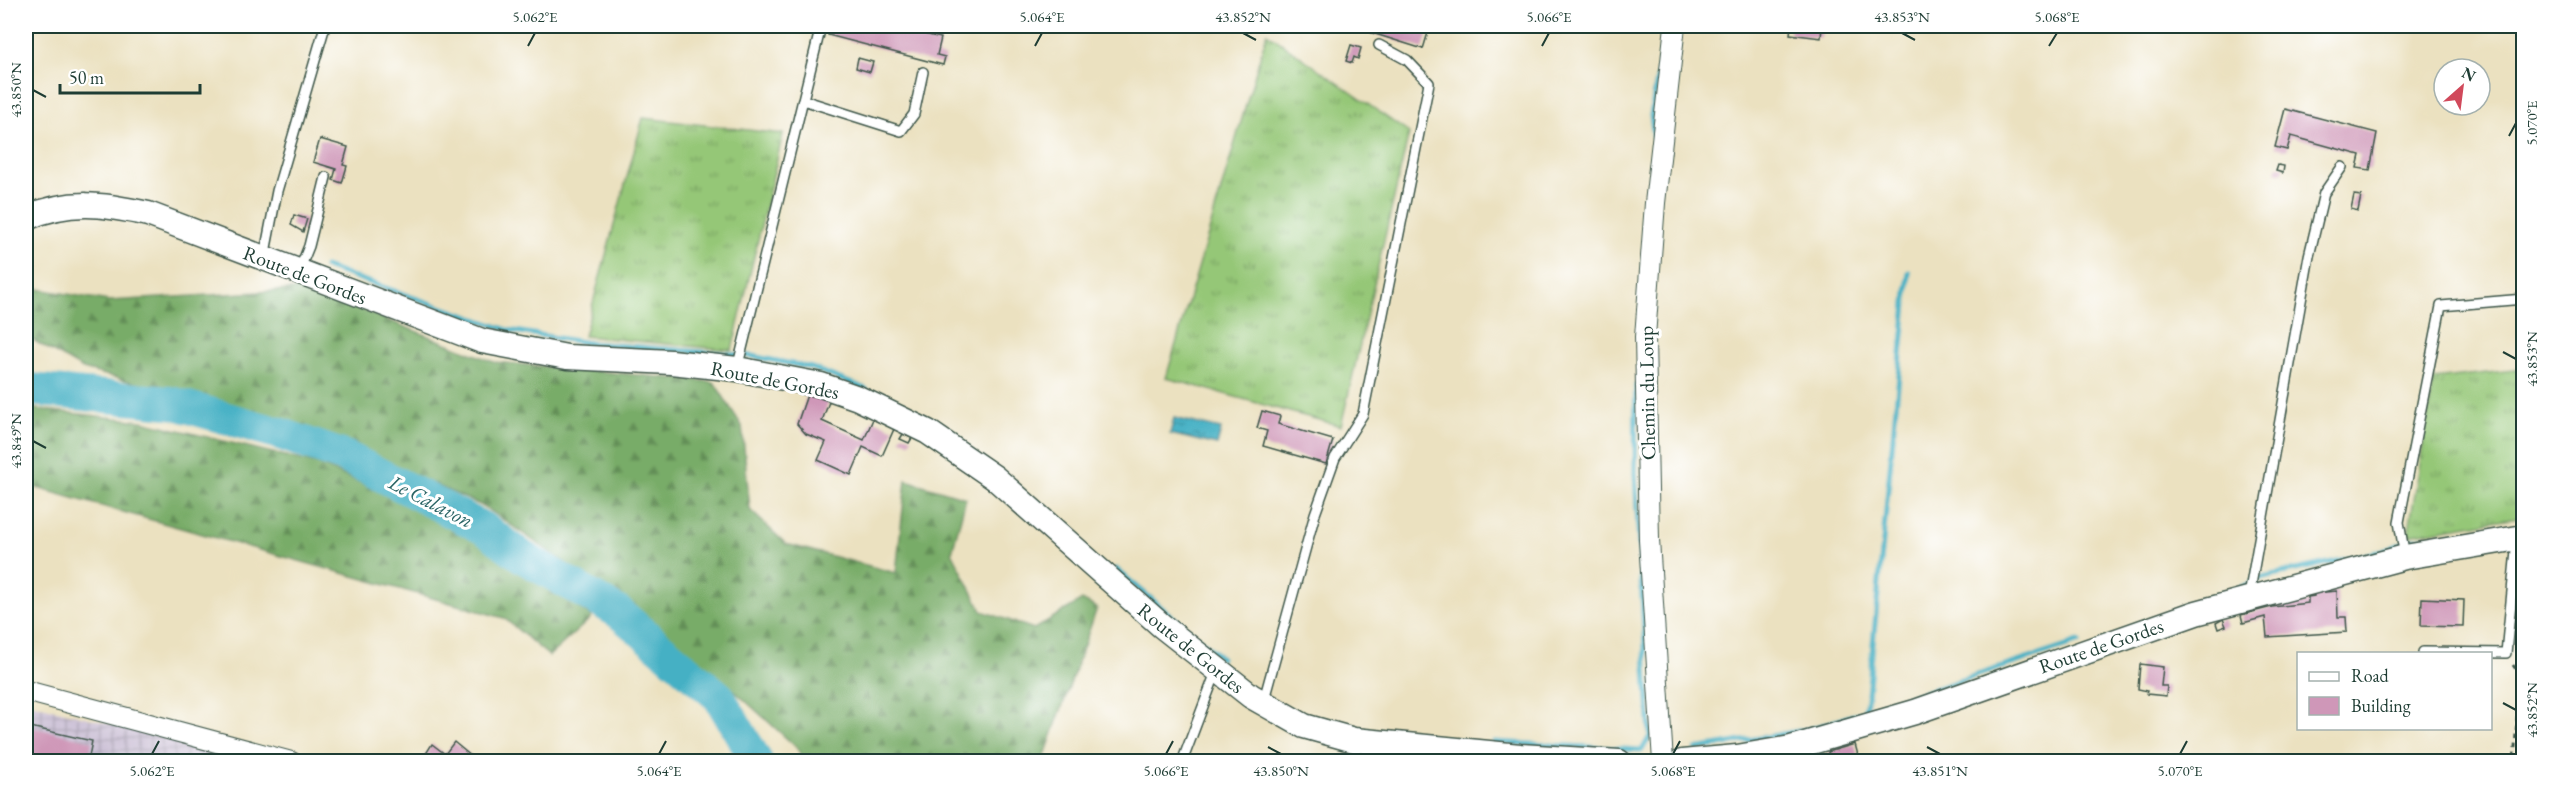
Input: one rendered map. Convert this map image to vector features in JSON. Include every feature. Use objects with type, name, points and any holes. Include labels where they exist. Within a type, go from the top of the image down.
[{"type":"street","name":"Chemin du Loup","points":[[1664,762],[1650,540],[1645,337],[1655,203],[1675,26]]},
{"type":"street","name":"Route de Gordes","points":[[26,218],[66,204],[119,208],[148,214],[298,273],[482,341],[567,357],[671,362],[737,369],[821,385],[858,398],[928,432],[995,478],[1162,626],[1263,704],[1304,726],[1354,740],[1520,756],[1619,762]]},
{"type":"street","name":"Route de Gordes","points":[[1682,762],[1737,757],[1822,740],[1915,712],[2196,613],[2404,557],[2520,537]]},
{"type":"street","points":[[26,691],[291,762]]},
{"type":"lane","points":[[264,259],[277,191],[326,26]]},
{"type":"lane","points":[[737,369],[821,26]]},
{"type":"lane","points":[[1263,704],[1315,514],[1335,458],[1363,414],[1429,83],[1407,60],[1379,45]]},
{"type":"lane","points":[[803,100],[901,131],[914,114],[923,72]]},
{"type":"lane","points":[[2249,599],[2309,256],[2324,193],[2342,167]]},
{"type":"lane","points":[[298,273],[309,246],[326,177]]},
{"type":"lane","points":[[2404,557],[2399,522],[2441,306],[2523,299]]},
{"type":"lane","points":[[2492,653],[2506,653],[2520,537]]},
{"type":"lane","points":[[1182,762],[1217,670]]},
{"type":"path","points":[[2506,653],[2520,675],[2514,762]]},
{"type":"shaded area","points":[[26,702],[108,723],[256,761],[26,761]]},
{"type":"green space","points":[[1267,33],[1409,133],[1341,426],[1166,378]]},
{"type":"green space","points":[[643,118],[783,134],[732,350],[584,336]]},
{"type":"green space","points":[[26,287],[109,301],[309,289],[494,362],[714,382],[742,426],[750,510],[786,544],[896,573],[906,480],[966,498],[952,552],[982,611],[1034,629],[1082,600],[1097,608],[1043,761],[805,761],[796,747],[728,685],[590,580],[485,507],[312,430],[83,369],[26,336]]},
{"type":"green space","points":[[2523,369],[2523,516],[2408,535],[2434,379]]},
{"type":"green space","points":[[26,408],[142,421],[318,464],[468,530],[592,617],[549,656],[504,618],[26,485]]},
{"type":"water","points":[[1174,418],[1221,429],[1217,445],[1170,434]]},
{"type":"building","points":[[830,26],[890,26],[941,38],[937,55],[945,57],[943,65],[828,35]]},
{"type":"building","points":[[1350,26],[1430,26],[1423,49]]},
{"type":"building","points":[[1791,26],[1822,26],[1821,38],[1790,34]]},
{"type":"building","points":[[1351,45],[1361,48],[1358,59],[1354,57],[1352,63],[1346,61]]},
{"type":"building","points":[[858,58],[873,62],[870,72],[856,68]]},
{"type":"building","points":[[2285,109],[2377,133],[2370,170],[2357,168],[2360,155],[2291,136],[2287,150],[2275,147]]},
{"type":"building","points":[[320,139],[348,147],[343,165],[347,166],[342,183],[333,180],[336,169],[313,162]]},
{"type":"building","points":[[2278,165],[2284,166],[2283,173],[2276,171]]},
{"type":"building","points":[[2354,195],[2361,196],[2358,211],[2351,209]]},
{"type":"building","points":[[294,215],[307,219],[303,232],[291,225]]},
{"type":"building","points":[[2519,252],[2524,253],[2524,264],[2518,264]]},
{"type":"building","points":[[808,392],[830,399],[822,421],[864,440],[873,419],[894,429],[882,456],[863,447],[851,475],[818,460],[826,442],[806,434],[797,424]]},
{"type":"building","points":[[1262,411],[1280,416],[1278,424],[1333,440],[1326,464],[1263,446],[1267,431],[1257,428]]},
{"type":"building","points":[[903,434],[912,438],[909,443],[900,439]]},
{"type":"building","points":[[2337,591],[2338,617],[2346,617],[2347,632],[2267,637],[2265,617],[2243,623],[2241,615],[2272,607],[2308,603],[2308,597],[2314,596],[2314,593]]},
{"type":"building","points":[[2422,598],[2464,600],[2463,627],[2421,626]]},
{"type":"building","points":[[2223,619],[2226,626],[2218,629],[2216,623]]},
{"type":"building","points":[[2140,664],[2163,667],[2161,686],[2167,686],[2166,696],[2147,694],[2148,691],[2138,689]]},
{"type":"building","points":[[26,726],[92,741],[88,762],[26,762]]},
{"type":"building","points":[[454,742],[478,762],[422,760],[432,744],[445,754]]},
{"type":"building","points":[[1855,744],[1859,759],[1830,762],[1828,752]]},
{"type":"waterway","points":[[1654,139],[1651,115],[1664,39]]},
{"type":"waterway","points":[[325,267],[508,330],[589,343],[752,356],[812,368],[866,389]]},
{"type":"waterway","points":[[1864,713],[1868,696],[1909,272]]},
{"type":"waterway","points":[[1494,742],[1642,750],[1650,736],[1635,473],[1636,385]]},
{"type":"waterway","name":"Le Calavon","points":[[26,389],[173,403],[278,433],[346,457],[485,529],[523,557],[618,612],[719,697],[757,762]]},
{"type":"waterway","points":[[2234,591],[2263,577],[2383,551],[2411,540],[2471,534]]},
{"type":"waterway","points":[[1116,569],[1221,658]]},
{"type":"waterway","points":[[1696,749],[1811,729],[2079,642]]}]
